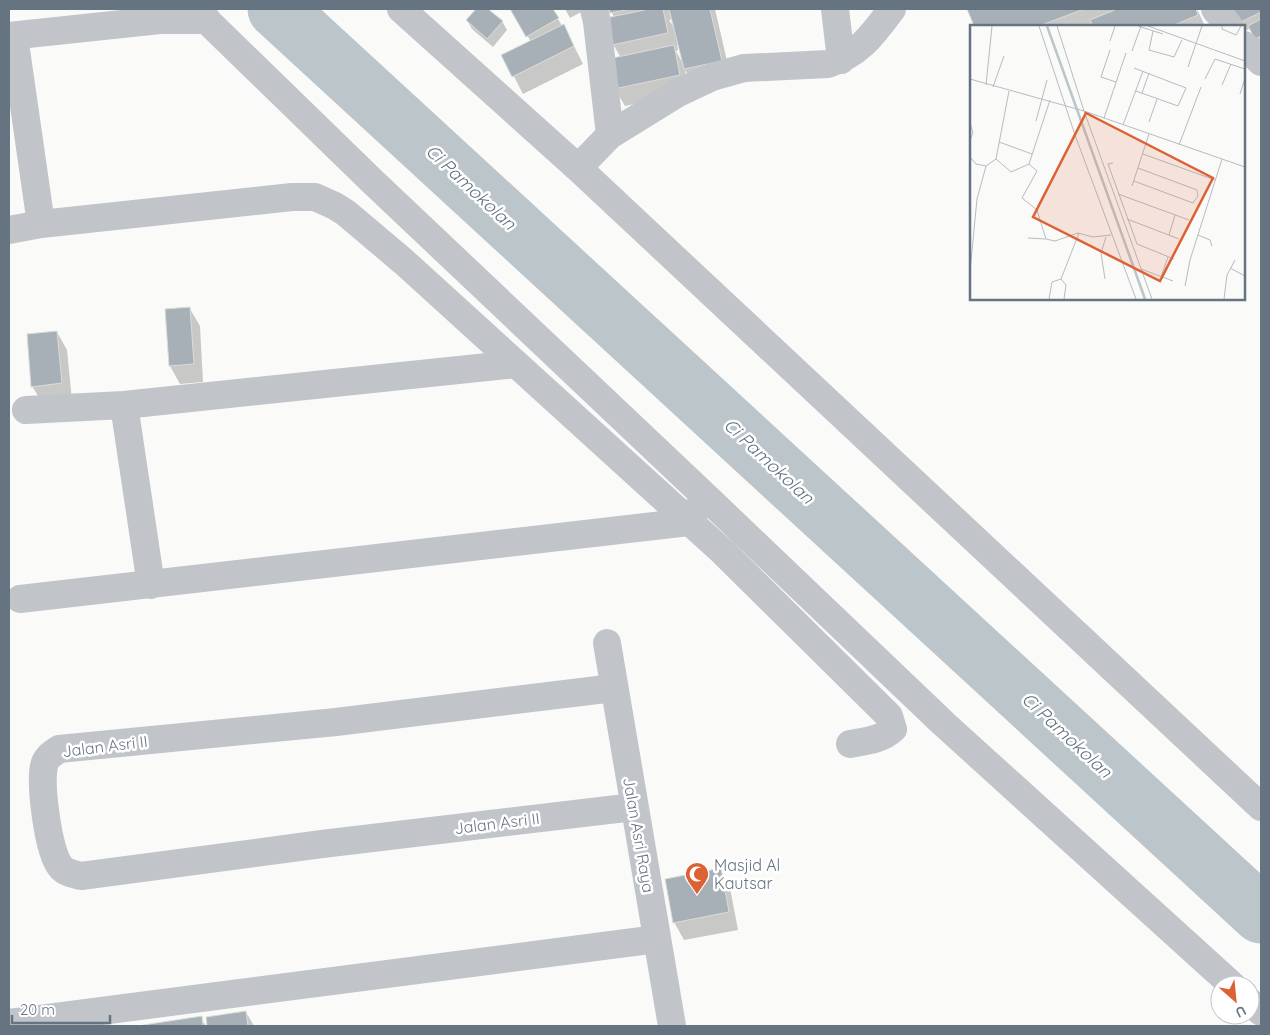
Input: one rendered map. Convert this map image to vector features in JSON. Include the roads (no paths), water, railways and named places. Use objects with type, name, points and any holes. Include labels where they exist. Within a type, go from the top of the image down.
[{"type":"street","points":[[401,9],[578,168],[1261,807]]},
{"type":"street","points":[[594,9],[610,135]]},
{"type":"street","points":[[835,9],[840,60]]},
{"type":"street","points":[[578,168],[610,135],[678,93],[712,77],[744,68],[828,64],[840,60],[861,47],[892,9]]},
{"type":"street","points":[[1215,9],[1228,25]]},
{"type":"street","points":[[41,224],[11,36],[201,14],[379,187],[944,724],[1221,975]]},
{"type":"street","points":[[1245,46],[1261,62]]},
{"type":"street","points":[[9,230],[41,224],[292,198],[315,197],[325,200],[346,213],[404,262],[723,552],[889,716],[893,729],[886,735],[850,744]]},
{"type":"street","points":[[26,410],[124,405],[516,364]]},
{"type":"street","points":[[124,405],[150,585]]},
{"type":"street","points":[[689,522],[706,496]]},
{"type":"street","points":[[20,599],[689,522]]},
{"type":"street","points":[[723,552],[740,529]]},
{"type":"street","name":"Jalan Asri Raya","points":[[607,644],[672,1026]]},
{"type":"street","name":"Jalan Asri II","points":[[614,688],[336,722],[59,749],[48,757],[44,766],[44,796],[48,828],[60,866],[69,874],[80,876],[332,843],[634,807]]},
{"type":"street","points":[[9,1023],[656,939]]},
{"type":"waterway","name":"Ci Pamokolan","points":[[277,9],[1261,914]]},
{"type":"place","name":"Masjid Al Kautsar","points":[[697,895]]}]
